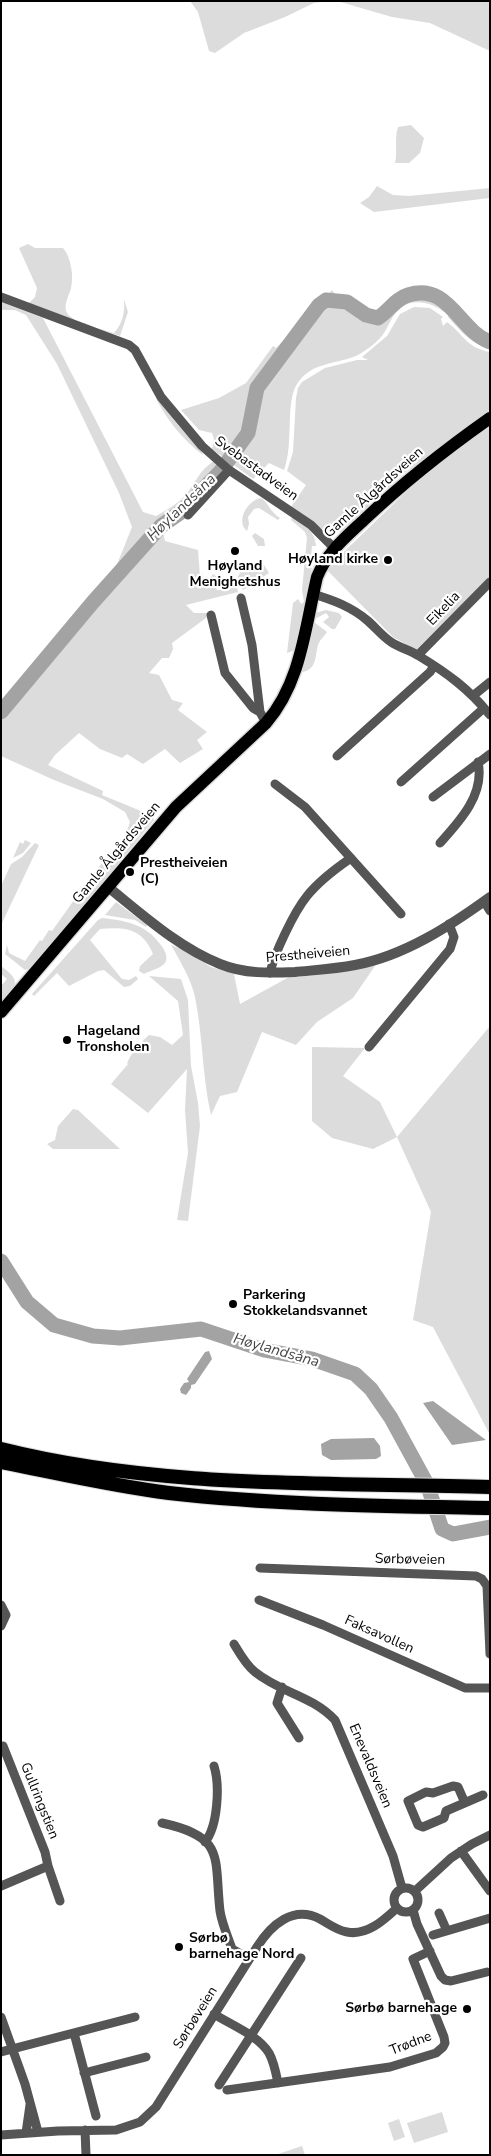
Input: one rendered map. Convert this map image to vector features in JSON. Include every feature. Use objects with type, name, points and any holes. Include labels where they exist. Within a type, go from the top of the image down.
[{"type":"highway","points":[[1,1449],[72,1465],[141,1473],[259,1482],[490,1487]]},
{"type":"highway","points":[[1,1462],[139,1489],[257,1500],[373,1506],[490,1508]]},
{"type":"main road","name":"Gamle Ålgårdsveien","points":[[1,1012],[182,801],[283,700],[292,682],[321,566],[334,548],[408,480],[490,418]]},
{"type":"street","name":"Svebastadveien","points":[[1,297],[129,345],[135,350],[161,396],[186,429],[218,461],[310,525],[334,548]]},
{"type":"street","points":[[188,515],[228,469]]},
{"type":"street","name":"Eikelia","points":[[418,655],[490,582]]},
{"type":"street","points":[[313,594],[346,606],[367,620],[390,641],[418,655],[455,679],[474,695],[487,711],[401,782]]},
{"type":"street","points":[[241,598],[252,645],[263,718]]},
{"type":"street","points":[[211,615],[225,673],[263,718]]},
{"type":"street","points":[[337,756],[430,672],[434,666]]},
{"type":"street","points":[[474,695],[490,682]]},
{"type":"street","points":[[433,797],[490,754]]},
{"type":"street","points":[[440,843],[472,800],[480,779],[478,762]]},
{"type":"street","points":[[275,784],[305,806],[401,914]]},
{"type":"street","points":[[270,973],[279,946],[306,897],[323,879],[350,858]]},
{"type":"street","name":"Prestheiveien","points":[[108,887],[184,946],[202,957],[242,971],[270,973],[313,970],[373,961],[410,946],[488,903]]},
{"type":"street","points":[[369,1047],[450,949],[454,936],[449,924]]},
{"type":"street","name":"Sørbøveien","points":[[260,1568],[476,1576],[482,1579],[487,1586],[490,1654]]},
{"type":"street","name":"Faksavollen","points":[[259,1600],[324,1625],[465,1688],[490,1688]]},
{"type":"street","points":[[1,1604],[6,1615],[1,1626]]},
{"type":"street","name":"Enevaldsveien","points":[[234,1644],[252,1669],[282,1688],[318,1704],[335,1720],[393,1856],[402,1888]]},
{"type":"street","points":[[282,1688],[277,1702],[299,1738]]},
{"type":"street","name":"Gullringstien","points":[[3,1746],[44,1852],[60,1901]]},
{"type":"street","points":[[205,1842],[213,1830],[216,1819],[216,1778],[214,1766]]},
{"type":"street","points":[[464,1803],[458,1788],[452,1786],[433,1793],[426,1792],[408,1801],[418,1825],[423,1827],[444,1818],[446,1811],[483,1795]]},
{"type":"street","points":[[162,1823],[190,1830],[205,1842],[216,1857],[220,1914],[232,1949],[249,1959]]},
{"type":"street","points":[[415,1891],[461,1851],[490,1835]]},
{"type":"street","points":[[461,1851],[490,1891]]},
{"type":"street","points":[[1,1886],[48,1866]]},
{"type":"street","points":[[402,1888],[409,1888],[415,1891],[418,1903],[413,1910],[403,1912],[397,1908],[394,1896],[402,1888]]},
{"type":"street","name":"Sørbøveien","points":[[1,2135],[116,2130],[140,2122],[156,2107],[266,1932],[274,1924],[285,1918],[305,1914],[319,1919],[334,1928],[348,1932],[358,1932],[376,1926],[397,1908]]},
{"type":"street","points":[[413,1910],[417,1924],[442,1976],[446,1980],[451,1981],[487,1972]]},
{"type":"street","points":[[438,1913],[447,1931]]},
{"type":"street","points":[[433,1935],[490,1918]]},
{"type":"street","name":"Trødne","points":[[301,1958],[250,2036],[223,2088],[278,2083],[390,2068],[440,2051],[444,2038],[413,1959],[430,1951]]},
{"type":"street","points":[[214,2014],[261,2044],[270,2054],[278,2083]]},
{"type":"street","points":[[1,2017],[25,2084],[38,2132]]},
{"type":"street","points":[[1,2052],[135,2017]]},
{"type":"street","points":[[74,2033],[96,2116]]},
{"type":"street","points":[[84,2073],[146,2057]]},
{"type":"street","points":[[26,2134],[30,2105]]},
{"type":"street","points":[[85,2130],[86,2155]]},
{"type":"shaded area","points":[[190,1],[328,1],[314,3],[244,33],[215,53],[209,51],[198,12]]},
{"type":"shaded area","points":[[337,1],[490,1],[490,51],[430,23],[392,17]]},
{"type":"shaded area","points":[[411,125],[424,138],[420,153],[409,163],[395,163],[398,127]]},
{"type":"shaded area","points":[[377,186],[393,195],[409,196],[490,188],[490,198],[374,212],[360,203],[369,197]]},
{"type":"shaded area","points":[[28,244],[35,248],[63,248],[66,252],[70,261],[72,278],[66,310],[77,321],[5,295],[29,303],[35,297],[37,288],[19,248]]},
{"type":"shaded area","points":[[332,290],[348,306],[365,317],[372,319],[380,318],[387,314],[409,297],[419,295],[431,298],[446,306],[444,312],[425,303],[415,302],[405,305],[395,314],[382,336],[365,351],[350,358],[317,367],[303,377],[293,392],[291,401],[289,448],[284,470],[269,463],[253,479],[212,449],[214,439],[212,433],[199,430],[181,410],[219,398],[246,383],[273,346],[276,348]]},
{"type":"shaded area","points":[[124,299],[128,312],[120,336],[97,328],[114,333],[123,317]]},
{"type":"shaded area","points":[[1,302],[43,318],[143,512],[156,516],[181,499],[202,472],[214,461],[222,467],[188,510],[162,529],[165,541],[198,550],[200,576],[202,573],[205,585],[213,574],[221,580],[223,577],[228,583],[216,587],[217,590],[225,590],[233,586],[234,580],[236,580],[246,562],[253,568],[261,560],[269,573],[243,590],[240,585],[237,587],[238,592],[186,605],[194,613],[208,613],[206,618],[172,643],[173,649],[169,658],[162,658],[149,673],[159,675],[172,700],[183,703],[178,710],[207,732],[197,740],[203,749],[180,763],[165,749],[143,764],[127,754],[122,758],[100,749],[79,733],[55,755],[48,765],[103,791],[102,795],[153,816],[154,820],[34,966],[25,970],[5,954],[7,945],[9,953],[25,961],[49,930],[52,931],[89,879],[126,834],[130,822],[125,812],[103,799],[54,780],[1,756],[1,707],[116,567],[132,527],[119,493],[57,364],[26,315],[15,310],[1,310]]},
{"type":"shaded area","points":[[414,307],[430,308],[443,317],[441,319],[443,326],[447,322],[471,344],[490,352],[490,412],[400,476],[348,529],[340,532],[325,530],[291,507],[306,485],[287,471],[293,452],[298,388],[302,382],[325,368],[357,360],[368,360],[362,357],[387,336],[400,314]]},
{"type":"shaded area","points":[[450,309],[473,337],[490,344],[490,348],[477,344],[462,332],[448,317]]},
{"type":"shaded area","points":[[156,399],[202,452],[203,455],[177,430]]},
{"type":"shaded area","points":[[490,425],[490,576],[416,650],[393,637],[326,569],[433,466]]},
{"type":"shaded area","points":[[261,498],[280,518],[278,520],[259,508],[254,509],[248,517],[247,531],[242,522],[245,512],[252,503]]},
{"type":"shaded area","points":[[292,517],[305,525],[311,532],[316,546],[312,546],[311,557],[314,558],[295,650],[287,653],[293,603],[298,599],[301,604],[304,602],[302,590],[307,538],[305,532],[291,520]]},
{"type":"shaded area","points":[[255,533],[264,539],[265,546],[258,546],[252,536]]},
{"type":"shaded area","points":[[326,610],[339,613],[342,617],[335,629],[332,629],[323,622],[329,617],[326,613],[315,619],[314,622],[327,632],[319,643],[315,662],[311,668],[303,672],[300,669],[315,613]]},
{"type":"shaded area","points":[[25,840],[31,843],[23,853],[13,858],[20,842],[23,844]]},
{"type":"shaded area","points":[[35,843],[39,845],[1,925],[1,886],[11,864],[22,857]]},
{"type":"shaded area","points":[[116,902],[147,925],[146,927],[135,920],[105,915]]},
{"type":"shaded area","points":[[102,918],[129,922],[144,929],[157,940],[164,950],[166,954],[165,963],[144,974],[139,971],[140,966],[153,954],[144,939],[138,934],[125,929],[100,929],[90,940],[122,979],[129,980],[136,976],[138,979],[130,986],[124,987],[104,970],[98,971],[69,986],[57,973],[34,996],[32,994],[98,920]]},
{"type":"shaded area","points":[[171,945],[184,950],[211,967],[234,974],[240,1004],[289,977],[375,966],[353,998],[317,1022],[296,1045],[262,1032],[237,1092],[220,1096],[211,1115],[195,997],[188,977]]},
{"type":"shaded area","points":[[1,966],[12,976],[15,984],[14,988],[1,1003],[1,986],[7,979],[1,974]]},
{"type":"shaded area","points":[[149,976],[181,979],[188,1000],[191,1066],[200,1126],[188,1221],[177,1220],[188,1153],[185,1110],[187,1069],[148,1113],[111,1084],[128,1064],[136,1048],[149,1035],[160,1037],[172,1045],[183,1035],[178,1001]]},
{"type":"shaded area","points":[[490,1026],[490,1435],[433,1327],[413,1320],[431,1212],[397,1137]]},
{"type":"shaded area","points":[[312,1047],[365,1048],[343,1076],[380,1102],[397,1137],[373,1149],[332,1138],[312,1121]]},
{"type":"shaded area","points":[[73,1109],[78,1110],[120,1149],[53,1149],[47,1144],[55,1140],[58,1126]]},
{"type":"shaded area","points":[[209,1351],[212,1359],[195,1384],[191,1385],[186,1395],[181,1393],[180,1389],[184,1383],[189,1382],[187,1379],[205,1352]]},
{"type":"shaded area","points":[[433,1401],[486,1440],[452,1445],[423,1403]]},
{"type":"shaded area","points":[[374,1438],[380,1446],[381,1456],[376,1459],[331,1460],[322,1455],[321,1444],[331,1439]]},
{"type":"shaded area","points":[[442,2112],[448,2132],[414,2143],[407,2123]]},
{"type":"shaded area","points":[[399,2119],[405,2137],[394,2141],[388,2123]]},
{"type":"shaded area","points":[[302,2146],[305,2155],[278,2155],[278,2154]]},
{"type":"waterway","name":"Høylandsåna","points":[[1,712],[93,602],[161,526],[181,512],[220,472],[248,433],[257,388],[319,305],[326,300],[347,302],[366,315],[378,318],[403,297],[422,293],[434,295],[444,301],[479,336],[490,342]]},
{"type":"waterway","name":"Høylandsåna","points":[[1,1261],[27,1302],[54,1325],[93,1336],[120,1338],[201,1329],[264,1350],[312,1359],[355,1374],[371,1389],[391,1418],[427,1484],[442,1529],[453,1534],[490,1527]]},
{"type":"place","name":"Høyland Menighetshus","points":[[235,551]]},
{"type":"place","name":"Høyland kirke","points":[[388,560]]},
{"type":"place","name":"Prestheiveien (C)","points":[[130,872]]},
{"type":"place","name":"Hageland Tronsholen","points":[[67,1040]]},
{"type":"place","name":"Parkering Stokkelandsvannet","points":[[233,1304]]},
{"type":"place","name":"Sørbø barnehage Nord","points":[[179,1947]]},
{"type":"place","name":"Sørbø barnehage","points":[[467,2009]]}]
